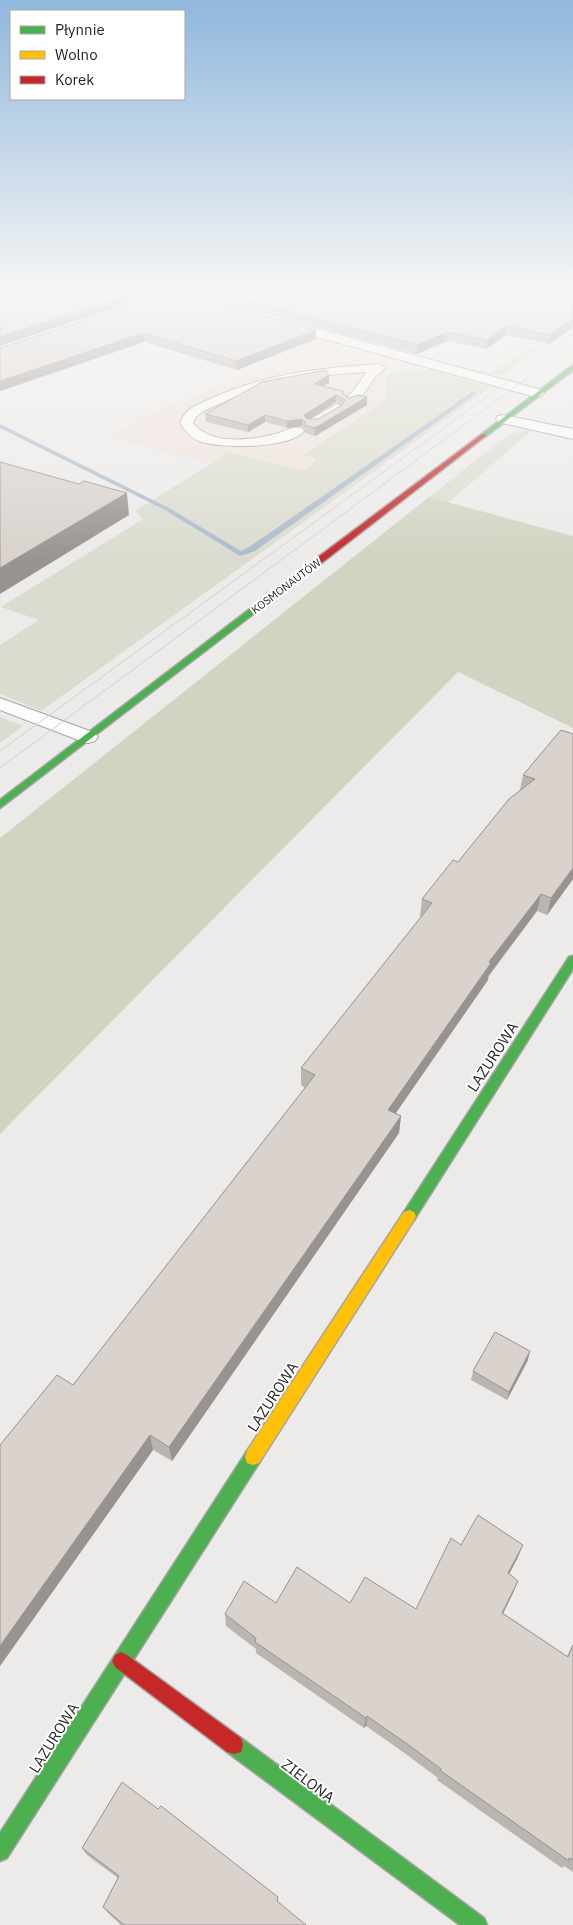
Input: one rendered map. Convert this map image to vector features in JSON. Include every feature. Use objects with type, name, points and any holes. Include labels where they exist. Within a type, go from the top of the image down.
[{"type":"main road","name":"KOSMONAUTÓW","points":[[0,805],[552,383]]},
{"type":"main road","name":"LAZUROWA","points":[[0,1851],[573,960]]},
{"type":"main road","name":"ZIELONA","points":[[121,1661],[477,1925]]},
{"type":"street","points":[[497,383],[537,394]]},
{"type":"street","points":[[503,419],[573,434]]},
{"type":"lane","points":[[266,383],[209,404],[190,415],[186,423],[188,427],[197,434],[228,442],[264,441],[284,437],[297,431]]},
{"type":"lane","points":[[350,400],[364,388],[366,383]]},
{"type":"lane","points":[[312,422],[336,408]]},
{"type":"lane","points":[[0,704],[88,738]]},
{"type":"shaded area","points":[[225,383],[438,383],[289,485],[110,437],[139,418]]},
{"type":"shaded area","points":[[385,383],[476,383],[491,387],[41,711],[0,694],[0,645],[39,620],[1,607],[143,519],[135,511],[229,452],[295,469],[306,469],[316,461],[314,458],[303,455],[387,399]]},
{"type":"shaded area","points":[[522,430],[531,431],[449,502],[429,497],[508,435]]},
{"type":"shaded area","points":[[0,717],[23,726],[0,743]]},
{"type":"green space","points":[[429,497],[573,536],[573,728],[458,672],[0,1134],[0,838]]},
{"type":"building","points":[[261,383],[316,383],[314,384],[343,391],[343,394],[349,398],[358,395],[367,397],[315,428],[305,425],[306,422],[302,419],[287,421],[265,415],[248,425],[205,414]],"holes":[[[336,395],[345,400],[342,405],[318,419],[307,419],[304,415]]]},
{"type":"building","points":[[0,462],[79,484],[84,481],[127,493],[0,568]]},
{"type":"building","points":[[561,730],[573,734],[573,868],[551,898],[541,894],[489,962],[491,963],[388,1110],[401,1116],[169,1447],[150,1435],[0,1646],[0,1445],[57,1375],[73,1385],[315,1075],[301,1068],[432,903],[422,899],[453,860],[458,862],[509,799],[535,779],[523,775]]},
{"type":"building","points":[[495,1332],[530,1351],[509,1392],[473,1371]]},
{"type":"building","points":[[478,1515],[523,1545],[508,1573],[518,1581],[502,1613],[568,1657],[573,1645],[573,1860],[569,1858],[569,1861],[441,1771],[441,1769],[406,1743],[255,1642],[256,1638],[225,1614],[244,1581],[276,1603],[297,1567],[350,1603],[365,1577],[416,1609],[451,1538],[461,1545]]},
{"type":"building","points":[[122,1782],[158,1809],[161,1806],[278,1897],[277,1901],[306,1925],[124,1925],[103,1907],[119,1876],[82,1848]]},
{"type":"waterway","points":[[0,426],[167,509],[240,554],[252,549],[474,393]]},
{"type":"tram line","points":[[0,751],[506,383]]},
{"type":"tram line","points":[[0,768],[521,383]]},
{"type":"traffic: fast","points":[[484,435],[552,383]]},
{"type":"traffic: fast","points":[[0,805],[312,566]]},
{"type":"traffic: fast","points":[[409,1216],[573,960]]},
{"type":"traffic: fast","points":[[0,1851],[253,1457]]},
{"type":"traffic: fast","points":[[234,1745],[477,1925]]},
{"type":"traffic: slow","points":[[253,1457],[409,1216]]},
{"type":"traffic: jam","points":[[312,566],[484,435]]},
{"type":"traffic: jam","points":[[121,1661],[234,1745]]}]
